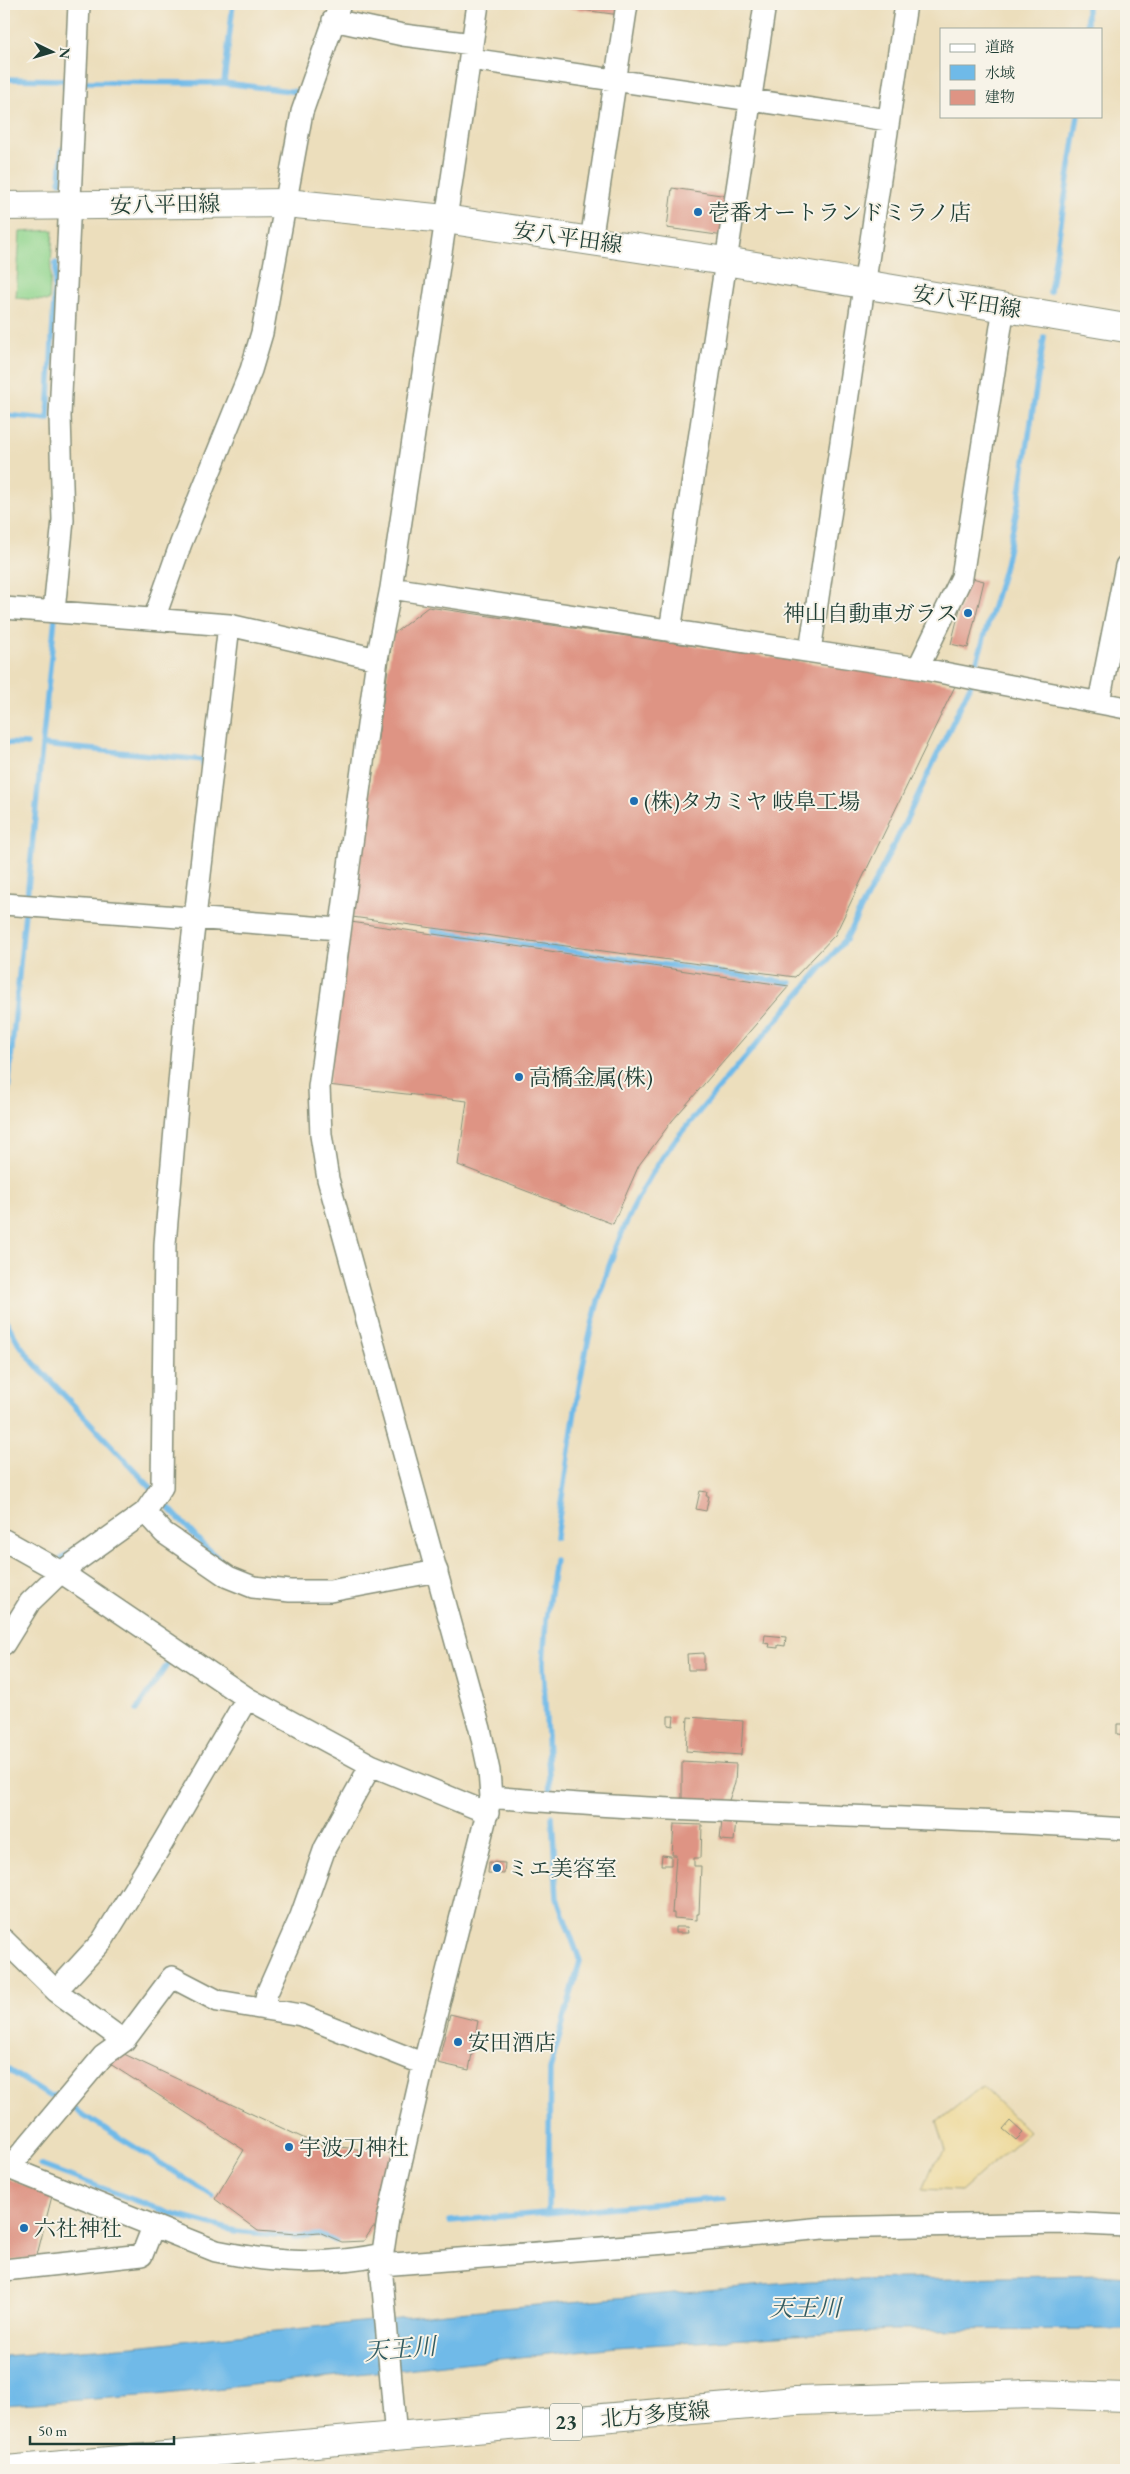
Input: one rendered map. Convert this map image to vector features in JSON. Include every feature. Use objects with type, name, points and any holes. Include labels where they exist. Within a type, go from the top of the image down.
[{"type":"main road","name":"安八平田線","points":[[4,206],[286,203],[445,219],[725,261],[1126,328]]},
{"type":"main road","name":"北方多度線","points":[[6,2470],[396,2438],[796,2401],[1031,2394],[1126,2397]]},
{"type":"street","points":[[54,611],[63,520],[60,416],[79,4]]},
{"type":"street","points":[[396,2438],[382,2259],[388,2219],[424,2064],[489,1805],[489,1771],[480,1729],[328,1179],[321,1135],[318,1087],[377,659],[391,588],[478,4]]},
{"type":"street","points":[[591,241],[627,4]]},
{"type":"street","points":[[670,632],[765,4]]},
{"type":"street","points":[[810,651],[906,4]]},
{"type":"street","points":[[154,620],[181,543],[251,370],[262,333],[302,112],[336,12],[403,35],[471,51],[616,80],[888,120]]},
{"type":"street","points":[[918,668],[962,577],[1004,307]]},
{"type":"street","points":[[1099,702],[1126,566]]},
{"type":"street","points":[[391,588],[974,677],[1126,708]]},
{"type":"street","points":[[4,608],[229,625],[377,659]]},
{"type":"street","points":[[4,1644],[30,1602],[61,1572],[145,1512],[162,1487],[165,1244],[195,919],[229,625]]},
{"type":"street","points":[[4,904],[339,929]]},
{"type":"street","points":[[145,1512],[164,1533],[228,1577],[253,1587],[330,1591],[437,1571]]},
{"type":"street","points":[[4,1540],[61,1572],[247,1698],[371,1766],[489,1805],[588,1806],[1048,1824],[1126,1829]]},
{"type":"street","points":[[56,1992],[102,1941],[164,1842],[247,1698]]},
{"type":"street","points":[[264,2009],[267,1993],[302,1916],[325,1848],[371,1766]]},
{"type":"street","points":[[4,1940],[56,1992],[124,2041]]},
{"type":"street","points":[[424,2064],[301,2015],[218,2001],[172,1977],[124,2041],[103,2056],[6,2167],[216,2251],[253,2258],[288,2261],[347,2261],[647,2244],[823,2228],[1064,2223],[1126,2226]]},
{"type":"street","points":[[4,2270],[142,2255],[153,2227]]},
{"type":"green space","points":[[53,230],[49,301],[16,298],[20,232]]},
{"type":"sand","points":[[982,2086],[1029,2132],[961,2191],[923,2189],[933,2165],[946,2151],[937,2122]]},
{"type":"water","name":"天王川","points":[[1101,2275],[1126,2277],[1126,2329],[890,2330],[616,2347],[156,2395],[4,2405],[4,2356],[134,2346],[446,2313],[810,2281]]},
{"type":"building","points":[[538,4],[622,4],[620,15]]},
{"type":"building","name":"壱番オートランドミラノ店","points":[[672,188],[728,196],[724,236],[667,228]]},
{"type":"building","name":"神山自動車ガラス","points":[[968,577],[984,581],[968,648],[951,644]]},
{"type":"building","name":"(株)タカミヤ 岐阜工場","points":[[428,607],[956,684],[835,935],[795,977],[352,917],[393,634]]},
{"type":"building","name":"高橋金属(株)","points":[[351,922],[789,986],[672,1121],[639,1165],[613,1224],[458,1165],[467,1101],[328,1085]]},
{"type":"building","points":[[700,1491],[707,1492],[706,1496],[709,1496],[706,1511],[696,1509]]},
{"type":"building","points":[[765,1635],[786,1637],[785,1646],[778,1645],[778,1648],[769,1647],[770,1644],[764,1643]]},
{"type":"building","points":[[704,1653],[704,1670],[688,1670],[687,1654]]},
{"type":"building","points":[[668,1716],[674,1716],[673,1726],[668,1725]]},
{"type":"building","points":[[688,1717],[743,1721],[741,1755],[686,1751]]},
{"type":"building","points":[[1117,1724],[1126,1724],[1126,1735],[1117,1734]]},
{"type":"building","points":[[682,1761],[736,1764],[735,1783],[728,1803],[682,1801]]},
{"type":"building","points":[[722,1820],[736,1821],[734,1841],[720,1840]]},
{"type":"building","points":[[674,1824],[702,1825],[701,1858],[694,1858],[694,1866],[701,1866],[699,1914],[697,1914],[697,1920],[674,1918],[674,1913],[672,1913],[676,1855],[672,1855]]},
{"type":"building","points":[[662,1855],[671,1856],[671,1865],[661,1865]]},
{"type":"building","name":"ミエ美容室","points":[[489,1862],[505,1863],[504,1874],[488,1873]]},
{"type":"building","points":[[675,1927],[687,1927],[688,1933],[675,1933]]},
{"type":"building","name":"安田酒店","points":[[450,2014],[478,2021],[469,2070],[438,2063]]},
{"type":"building","name":"宇波刀神社","points":[[124,2054],[316,2144],[397,2154],[380,2228],[373,2227],[364,2241],[342,2242],[319,2232],[296,2234],[258,2231],[215,2199],[244,2150],[107,2062]]},
{"type":"building","points":[[1010,2121],[1023,2133],[1016,2140],[1003,2129]]},
{"type":"building","name":"六社神社","points":[[4,2177],[52,2196],[36,2259],[4,2261]]},
{"type":"waterway","points":[[224,83],[233,4]]},
{"type":"waterway","points":[[1087,4],[1087,28]]},
{"type":"waterway","points":[[4,79],[66,80],[65,87]]},
{"type":"waterway","points":[[86,82],[224,83],[298,92],[297,98]]},
{"type":"waterway","points":[[1050,292],[1078,118]]},
{"type":"waterway","points":[[60,182],[62,149]]},
{"type":"waterway","points":[[4,415],[48,419],[56,263]]},
{"type":"waterway","points":[[973,675],[1004,569],[1019,500],[1044,337]]},
{"type":"waterway","points":[[27,898],[55,617]]},
{"type":"waterway","points":[[556,1537],[580,1381],[604,1280],[622,1231],[646,1184],[675,1140],[845,940],[898,837],[971,684]]},
{"type":"waterway","points":[[4,743],[27,744]]},
{"type":"waterway","points":[[42,745],[204,760],[203,765]]},
{"type":"waterway","points":[[4,1132],[25,912]]},
{"type":"waterway","points":[[433,931],[791,983]]},
{"type":"waterway","points":[[4,1317],[18,1342],[34,1363],[153,1490]]},
{"type":"waterway","points":[[161,1499],[203,1545],[220,1560]]},
{"type":"waterway","points":[[61,1559],[75,1549]]},
{"type":"waterway","points":[[550,1793],[543,1664],[546,1620],[555,1560]]},
{"type":"waterway","points":[[137,1710],[169,1662],[168,1655],[163,1652]]},
{"type":"waterway","points":[[548,2211],[550,2070],[580,1961],[557,1898],[552,1817]]},
{"type":"waterway","points":[[4,2067],[49,2096],[58,2095],[62,2091]]},
{"type":"waterway","points":[[74,2109],[213,2196]]},
{"type":"waterway","points":[[40,2165],[172,2214],[235,2231],[297,2237],[319,2234],[336,2241]]},
{"type":"waterway","points":[[450,2221],[724,2198]]},
{"type":"place","name":"壱番オートランドミラノ店","points":[[698,212]]},
{"type":"place","name":"神山自動車ガラス","points":[[968,613]]},
{"type":"place","name":"(株)タカミヤ 岐阜工場","points":[[634,801]]},
{"type":"place","name":"高橋金属(株)","points":[[519,1077]]},
{"type":"place","name":"ミエ美容室","points":[[497,1868]]},
{"type":"place","name":"安田酒店","points":[[458,2042]]},
{"type":"place","name":"宇波刀神社","points":[[289,2147]]},
{"type":"place","name":"六社神社","points":[[24,2228]]}]
